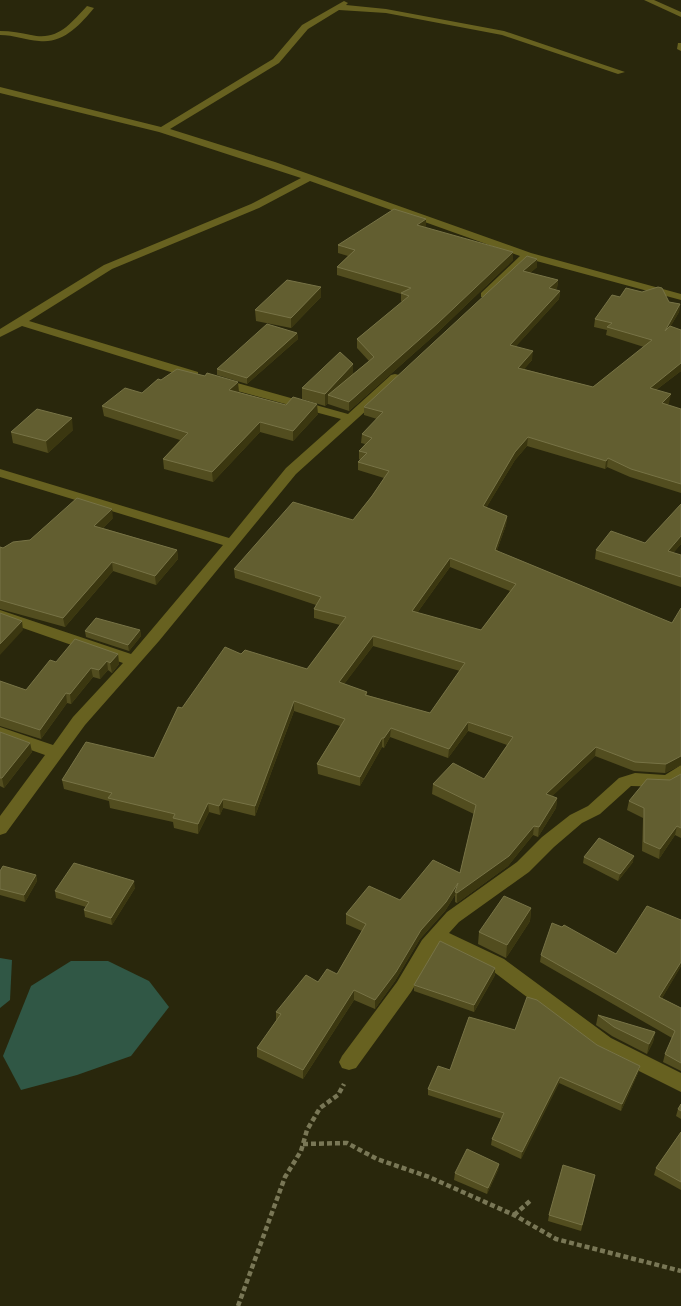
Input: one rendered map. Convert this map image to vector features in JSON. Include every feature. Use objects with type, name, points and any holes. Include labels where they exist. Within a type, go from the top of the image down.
[{"type":"street","points":[[162,130],[276,61],[305,27],[349,0]]},
{"type":"street","points":[[648,0],[681,15]]},
{"type":"street","points":[[337,7],[386,11],[504,33],[621,72]]},
{"type":"street","points":[[0,33],[14,33],[50,40],[63,34],[90,8]]},
{"type":"street","points":[[0,90],[162,130],[308,178],[528,255],[681,296]]},
{"type":"street","points":[[0,334],[108,267],[255,206],[308,178]]},
{"type":"street","points":[[477,303],[528,255]]},
{"type":"street","points":[[22,322],[99,348],[350,418]]},
{"type":"street","points":[[0,829],[79,721],[134,661],[233,544],[291,471],[406,368]]},
{"type":"street","points":[[0,473],[233,544]]},
{"type":"street","points":[[0,615],[134,661]]},
{"type":"street","points":[[0,733],[57,753]]},
{"type":"street","points":[[349,1062],[404,987],[428,945],[453,917],[523,867],[548,842],[576,819],[594,810],[626,782],[635,778],[668,781],[681,771]]},
{"type":"street","points":[[436,936],[496,964],[604,1044],[681,1083]]},
{"type":"path","points":[[238,1306],[285,1177],[320,1108],[338,1095],[349,1076],[349,1062]]},
{"type":"path","points":[[303,1144],[347,1143],[377,1159],[429,1177],[514,1215],[556,1239],[681,1271]]},
{"type":"path","points":[[514,1215],[530,1201]]},
{"type":"green space","points":[[0,958],[12,960],[10,1000],[0,1008]]},
{"type":"green space","points":[[71,961],[108,961],[149,981],[169,1007],[131,1056],[77,1075],[21,1090],[3,1056],[31,986]]},
{"type":"building","points":[[394,209],[426,219],[417,225],[513,252],[438,323],[349,402],[328,395],[374,357],[357,339],[409,296],[401,293],[411,288],[337,267],[355,250],[338,245]]},
{"type":"building","points":[[527,256],[537,259],[523,271],[558,280],[549,288],[560,291],[510,345],[533,351],[518,368],[593,387],[652,340],[607,327],[612,323],[595,319],[612,295],[620,297],[626,288],[642,292],[658,287],[662,288],[669,302],[680,304],[665,331],[670,326],[681,330],[681,363],[650,388],[671,394],[662,403],[681,409],[681,484],[631,469],[608,458],[606,461],[528,437],[515,452],[483,506],[507,516],[495,550],[672,623],[681,608],[681,756],[666,764],[635,762],[596,747],[546,794],[557,798],[539,827],[534,826],[509,856],[457,893],[455,892],[458,883],[446,902],[421,930],[396,972],[375,1000],[354,990],[303,1070],[257,1048],[281,1014],[276,1012],[306,975],[318,982],[327,969],[337,974],[366,924],[346,914],[369,886],[400,900],[433,860],[460,873],[476,805],[433,784],[453,763],[484,779],[513,737],[468,722],[449,749],[391,728],[382,738],[360,777],[317,764],[345,719],[294,701],[255,806],[223,799],[219,806],[208,803],[198,824],[173,818],[175,814],[108,798],[112,793],[62,780],[86,742],[154,758],[178,707],[182,708],[225,647],[241,654],[245,650],[307,669],[346,617],[314,609],[321,597],[234,569],[293,502],[353,520],[389,471],[358,462],[367,453],[359,451],[372,438],[362,434],[383,412],[364,407]],"holes":[[[450,558],[516,584],[481,630],[412,611]],[[373,636],[465,663],[430,713],[365,695],[367,692],[339,682]]]},
{"type":"building","points":[[287,280],[321,287],[291,318],[255,310]]},
{"type":"building","points":[[267,324],[297,333],[247,378],[217,369]]},
{"type":"building","points":[[340,352],[353,364],[325,394],[302,388]]},
{"type":"building","points":[[177,369],[205,376],[207,373],[238,382],[229,390],[286,405],[293,397],[317,404],[293,431],[260,422],[212,472],[163,459],[188,433],[102,406],[125,388],[142,393],[158,379],[161,380]]},
{"type":"building","points":[[37,409],[72,418],[46,441],[11,432]]},
{"type":"building","points":[[77,498],[112,509],[94,526],[177,550],[155,576],[112,562],[63,618],[0,600],[0,547],[3,548],[13,542],[30,540]]},
{"type":"building","points":[[681,504],[681,536],[668,551],[681,555],[681,577],[596,550],[611,531],[645,543]]},
{"type":"building","points":[[0,613],[22,621],[0,644]]},
{"type":"building","points":[[96,618],[140,630],[128,645],[85,631]]},
{"type":"building","points":[[75,639],[118,654],[110,663],[107,661],[99,670],[91,668],[70,694],[66,693],[40,730],[0,717],[0,681],[26,690],[50,660],[56,662]]},
{"type":"building","points":[[0,732],[30,743],[2,778],[0,778]]},
{"type":"building","points":[[681,774],[681,828],[677,826],[660,849],[644,842],[644,808],[629,801],[647,779],[670,780]]},
{"type":"building","points":[[599,838],[634,856],[620,874],[584,857]]},
{"type":"building","points":[[74,863],[134,881],[111,918],[84,910],[89,902],[55,891]]},
{"type":"building","points":[[3,866],[36,875],[24,895],[0,889],[0,871]]},
{"type":"building","points":[[504,896],[531,908],[507,945],[479,932]]},
{"type":"building","points":[[647,906],[681,920],[681,962],[659,997],[681,1008],[681,1063],[665,1054],[675,1031],[541,955],[552,923],[562,927],[564,925],[616,954]]},
{"type":"building","points":[[440,941],[495,968],[474,1005],[414,985]]},
{"type":"building","points":[[527,997],[537,1000],[597,1045],[640,1066],[622,1104],[560,1077],[522,1152],[492,1139],[504,1113],[428,1089],[438,1066],[450,1070],[469,1017],[515,1030]]},
{"type":"building","points":[[598,1015],[655,1032],[649,1044],[614,1027]]},
{"type":"building","points":[[681,1132],[681,1182],[656,1168]]},
{"type":"building","points":[[467,1149],[499,1164],[488,1188],[455,1173]]},
{"type":"building","points":[[563,1165],[595,1175],[582,1225],[549,1215]]}]
